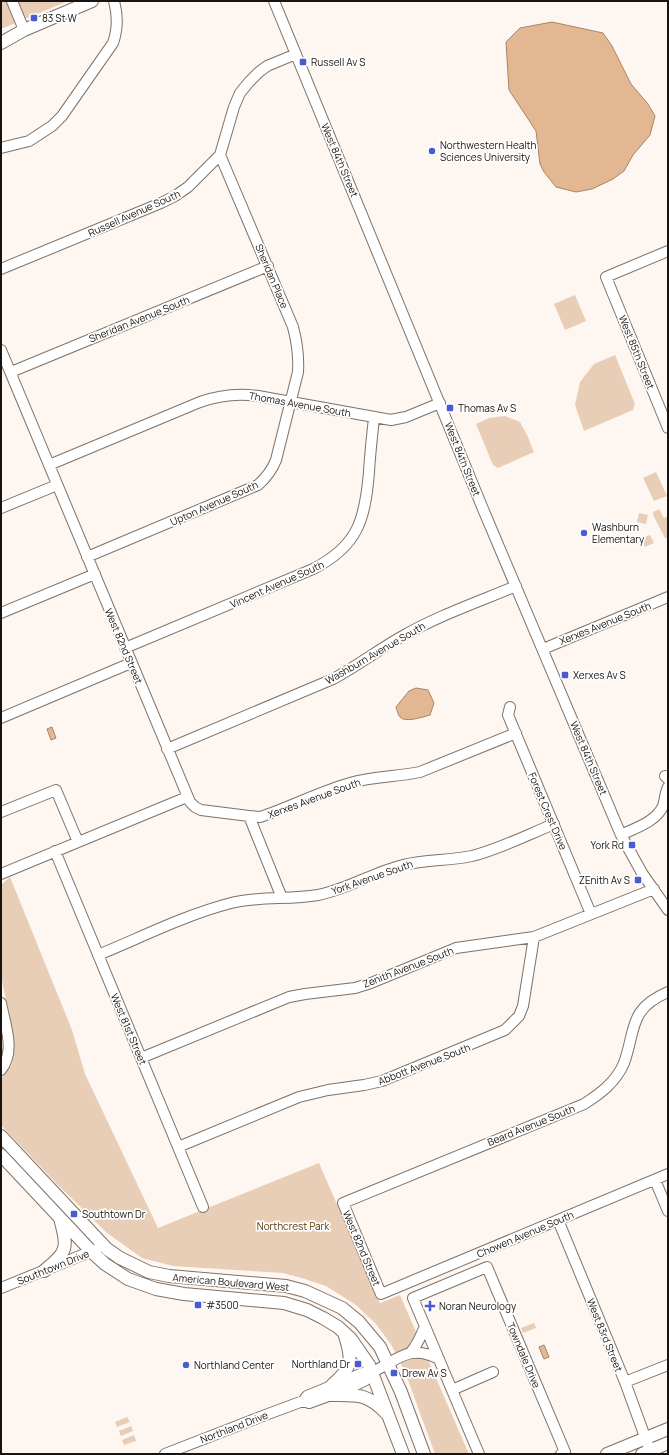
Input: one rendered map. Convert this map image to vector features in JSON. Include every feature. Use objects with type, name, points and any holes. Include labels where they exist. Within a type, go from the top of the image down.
[{"type":"main road","points":[[1,43],[24,30],[92,1]]},
{"type":"main road","points":[[1,34],[24,30]]},
{"type":"main road","name":"American Boulevard West","points":[[1,1136],[105,1246],[120,1258],[149,1272],[169,1276],[286,1286],[305,1291],[342,1308],[359,1322],[380,1347],[401,1392],[424,1454]]},
{"type":"main road","name":"American Boulevard West","points":[[1,1155],[92,1252],[105,1264],[128,1279],[156,1289],[184,1294],[284,1303],[312,1312],[328,1321],[351,1339],[364,1355],[370,1374],[389,1416],[403,1454]]},
{"type":"main road","points":[[44,1271],[60,1258],[65,1248],[65,1236],[60,1217]]},
{"type":"main road","points":[[344,1333],[350,1353],[348,1367],[332,1390],[349,1395],[366,1397],[377,1404],[389,1416]]},
{"type":"main road","points":[[607,1454],[668,1429]]},
{"type":"main road","points":[[646,1452],[668,1443]]},
{"type":"street","points":[[12,1],[24,30]]},
{"type":"street","points":[[1,148],[29,141],[52,126],[62,116],[113,43],[117,22],[114,1]]},
{"type":"street","name":"West 84th Street","points":[[274,1],[483,509],[621,835],[631,854],[668,910]]},
{"type":"street","name":"Russell Avenue South","points":[[1,269],[175,196],[188,188],[220,155],[234,107],[240,93],[259,72],[267,66],[296,54]]},
{"type":"street","name":"Sheridan Place","points":[[220,155],[293,327],[297,342],[298,372],[291,402]]},
{"type":"street","name":"West 85th Street","points":[[668,252],[606,277],[668,428]]},
{"type":"street","name":"Sheridan Avenue South","points":[[10,372],[268,266]]},
{"type":"street","name":"West 82nd Street","points":[[1,350],[187,797],[195,807],[201,810],[248,816]]},
{"type":"street","name":"Thomas Avenue South","points":[[49,465],[214,397],[244,394],[391,420],[399,419],[440,403]]},
{"type":"street","name":"Upton Avenue South","points":[[87,557],[258,485],[266,478],[274,465],[291,402]]},
{"type":"street","name":"Vincent Avenue South","points":[[125,648],[313,569],[327,562],[340,552],[358,528],[364,513],[367,497],[374,418]]},
{"type":"street","points":[[1,508],[57,485]]},
{"type":"street","points":[[1,613],[94,574]]},
{"type":"street","name":"Washburn Avenue South","points":[[167,748],[334,679],[418,628],[516,586]]},
{"type":"street","name":"Xerxes Avenue South","points":[[543,649],[668,598]]},
{"type":"street","points":[[1,718],[131,664]]},
{"type":"street","name":"Forest Crest Drive","points":[[510,707],[508,715],[591,914]]},
{"type":"street","name":"Xerxes Avenue South","points":[[248,816],[260,817],[350,782],[367,778],[408,775],[420,772],[516,733]]},
{"type":"street","points":[[621,835],[649,821],[660,812],[668,787]]},
{"type":"street","points":[[1,812],[56,790],[78,842]]},
{"type":"street","points":[[1,874],[187,797]]},
{"type":"street","points":[[248,816],[282,898]]},
{"type":"street","name":"York Avenue South","points":[[98,955],[214,908],[240,901],[305,897],[335,891],[403,865],[473,856],[554,824]]},
{"type":"street","name":"West 81st Street","points":[[55,851],[203,1207]]},
{"type":"street","name":"Zenith Avenue South","points":[[141,1058],[288,997],[355,988],[372,983],[456,948],[534,937],[654,889]]},
{"type":"street","name":"Abbott Avenue South","points":[[178,1147],[299,1097],[328,1090],[382,1081],[505,1030],[519,1016],[523,1006],[534,937]]},
{"type":"street","name":"Beard Avenue South","points":[[343,1203],[584,1104],[607,1088],[616,1077],[623,1064],[634,1024],[639,1014],[645,1006],[654,999],[668,992]]},
{"type":"street","points":[[1,1003],[9,1043],[9,1052],[7,1061],[1,1070]]},
{"type":"street","name":"Chowen Avenue South","points":[[381,1294],[668,1174]]},
{"type":"street","points":[[655,1180],[668,1211]]},
{"type":"street","name":"West 82nd Street","points":[[343,1203],[381,1294]]},
{"type":"street","name":"West 83rd Street","points":[[558,1220],[625,1382],[646,1438],[646,1452]]},
{"type":"street","name":"Southtown Drive","points":[[1,1288],[105,1246]]},
{"type":"street","name":"Towndale Drive","points":[[478,1454],[413,1298],[487,1267],[565,1452],[561,1454]]},
{"type":"street","points":[[388,1363],[411,1352],[421,1338],[425,1326]]},
{"type":"street","points":[[411,1352],[426,1353],[439,1359]]},
{"type":"street","name":"Northland Drive","points":[[165,1454],[303,1401],[310,1403],[332,1390],[366,1380],[370,1374],[388,1363]]},
{"type":"street","points":[[625,1382],[668,1365]]},
{"type":"street","points":[[452,1390],[493,1372]]},
{"type":"green space","points":[[1,1],[68,1],[1,29]]},
{"type":"green space","points":[[575,295],[586,321],[565,330],[554,304]]},
{"type":"green space","points":[[615,355],[635,404],[633,410],[584,431],[575,405],[580,382],[594,364]]},
{"type":"green space","points":[[505,416],[520,422],[534,452],[498,468],[493,465],[476,424],[489,418]]},
{"type":"green space","points":[[656,472],[667,496],[654,501],[643,478]]},
{"type":"green space","points":[[659,509],[664,518],[668,516],[668,538],[665,538],[654,517],[653,512]]},
{"type":"green space","points":[[639,513],[648,515],[646,524],[637,522]]},
{"type":"green space","points":[[650,535],[654,543],[645,547],[641,538]]},
{"type":"green space","name":"Northcrest Park","points":[[10,877],[72,1030],[85,1074],[158,1228],[319,1163],[380,1303],[400,1295],[469,1454],[435,1454],[405,1372],[392,1346],[376,1324],[356,1305],[326,1286],[283,1273],[173,1266],[142,1258],[107,1233],[57,1184],[1,1125],[1,1079],[12,1064],[14,1053],[13,1034],[1,976],[1,885]]},
{"type":"green space","points":[[534,1323],[536,1328],[523,1333],[521,1328]]},
{"type":"green space","points":[[127,1417],[130,1422],[117,1427],[115,1422]]},
{"type":"green space","points":[[131,1426],[133,1431],[121,1436],[119,1431]]},
{"type":"green space","points":[[134,1435],[136,1441],[124,1445],[122,1440]]},
{"type":"shaded area","points":[[552,22],[603,33],[612,46],[631,84],[648,104],[655,116],[650,135],[633,155],[624,171],[613,179],[592,189],[576,192],[556,187],[544,172],[540,164],[536,131],[509,90],[506,42],[520,28]]},
{"type":"shaded area","points":[[416,688],[428,690],[434,703],[430,715],[414,719],[402,719],[396,707],[409,691]]},
{"type":"shaded area","points":[[52,727],[56,738],[51,740],[47,729]]},
{"type":"shaded area","points":[[544,1345],[549,1357],[544,1359],[539,1347]]},
{"type":"place","name":"83 St W","points":[[34,18]]},
{"type":"place","name":"Russell Av S","points":[[303,62]]},
{"type":"place","name":"Northwestern Health Sciences University","points":[[432,151]]},
{"type":"place","name":"Thomas Av S","points":[[450,408]]},
{"type":"place","name":"Washburn Elementary","points":[[584,533]]},
{"type":"place","name":"Xerxes Av S","points":[[565,675]]},
{"type":"place","name":"York Rd","points":[[632,845]]},
{"type":"place","name":"ZEnith Av S","points":[[638,880]]},
{"type":"place","name":"Southtown Dr","points":[[74,1214]]},
{"type":"place","name":"#3500","points":[[198,1305]]},
{"type":"place","name":"Noran Neurology","points":[[430,1306]]},
{"type":"place","name":"Northland Dr","points":[[358,1364]]},
{"type":"place","name":"Northland Center","points":[[186,1365]]},
{"type":"place","name":"Drew Av S","points":[[394,1373]]}]
